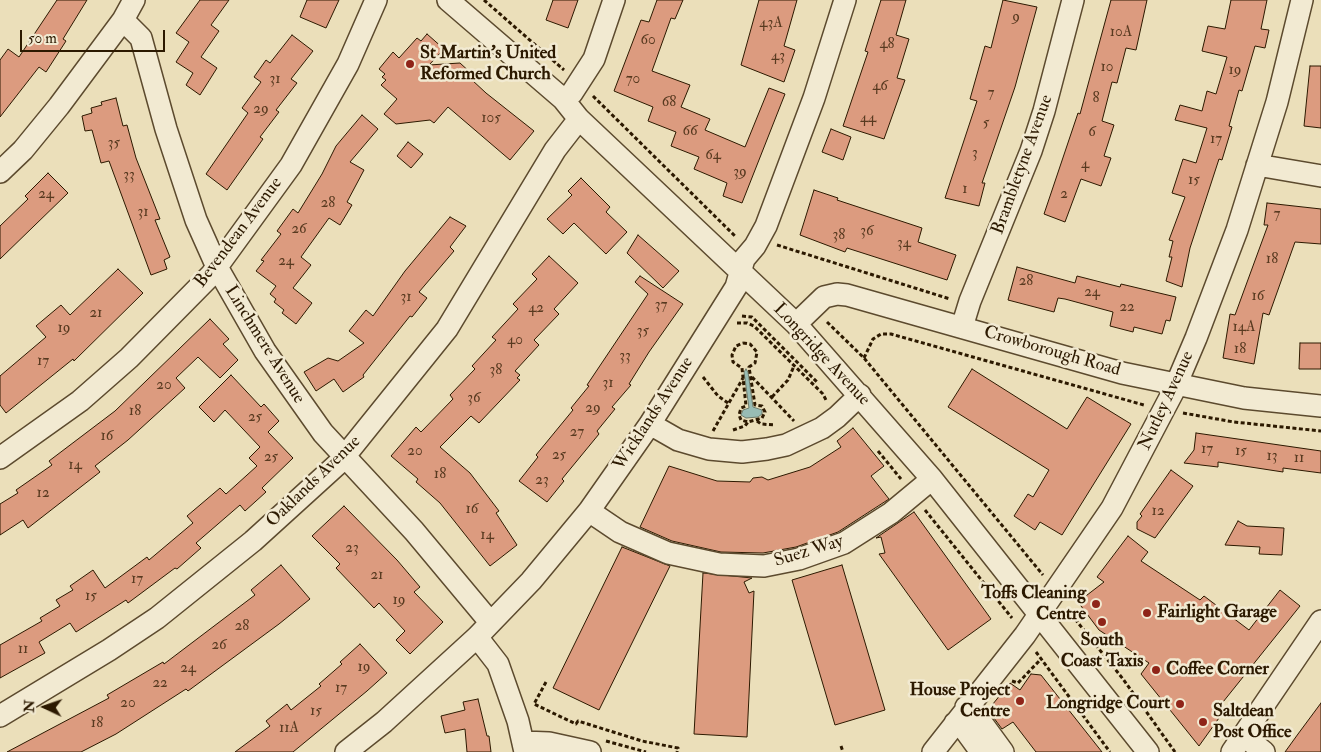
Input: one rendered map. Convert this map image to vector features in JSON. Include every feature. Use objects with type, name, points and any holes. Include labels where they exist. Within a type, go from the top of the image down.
[{"type":"street","points":[[0,172],[23,150],[59,106],[123,20],[134,0]]},
{"type":"street","name":"Bevendean Avenue","points":[[0,458],[55,421],[115,370],[217,267],[301,148],[348,64],[376,0]]},
{"type":"street","name":"Longridge Avenue","points":[[448,0],[563,99],[579,119],[796,324],[843,403],[932,480],[1040,612],[1148,752]]},
{"type":"street","points":[[563,99],[572,93],[594,59],[614,0]]},
{"type":"street","name":"Wicklands Avenue","points":[[346,752],[384,722],[483,630],[531,581],[588,511],[650,424],[736,287],[744,259],[755,246],[766,226],[783,186],[822,74],[845,0]]},
{"type":"street","name":"Brambletyne Avenue","points":[[962,327],[970,301],[1031,151],[1044,111],[1072,0]]},
{"type":"street","name":"Nutley Avenue","points":[[933,752],[1025,635],[1112,508],[1166,407],[1224,268],[1277,102],[1302,0]]},
{"type":"street","name":"Linchmere Avenue","points":[[123,20],[141,38],[180,173],[196,220],[217,267],[240,310],[282,378],[323,433],[414,531],[483,630],[512,700],[524,747]]},
{"type":"street","name":"Oaklands Avenue","points":[[0,716],[110,650],[164,613],[252,541],[345,455],[447,329],[555,150],[579,119]]},
{"type":"street","points":[[1257,165],[1321,176]]},
{"type":"street","name":"Crowborough Road","points":[[796,324],[824,298],[838,294],[1176,385],[1263,401],[1321,406]]},
{"type":"street","points":[[650,424],[689,444],[709,449],[742,452],[767,449],[807,436],[838,417],[843,403]]},
{"type":"street","name":"Suez Way","points":[[588,511],[620,532],[668,553],[719,564],[764,566],[799,559],[844,543],[860,534],[932,480]]},
{"type":"street","points":[[1264,752],[1238,744],[1321,621]]},
{"type":"street","points":[[981,752],[965,730],[961,715],[976,715],[1003,752]]},
{"type":"street","points":[[524,747],[541,742],[595,745]]},
{"type":"path","points":[[777,245],[954,300]]},
{"type":"path","points":[[731,320],[741,316],[752,317],[843,403]]},
{"type":"path","points":[[732,327],[743,322],[754,326],[823,394],[826,400],[843,403]]},
{"type":"path","points":[[864,358],[873,339],[881,334],[891,334],[1142,403],[1146,408],[1153,403],[1234,422],[1321,431]]},
{"type":"path","points":[[743,343],[750,344],[757,352],[755,363],[749,367],[755,405],[762,406],[765,412],[764,417],[757,421],[748,422],[741,420],[739,415],[741,408],[746,406],[743,377],[742,368],[736,365],[732,355],[736,346],[743,343]]},
{"type":"path","points":[[772,397],[788,380],[794,366]]},
{"type":"path","points":[[699,384],[708,369]]},
{"type":"path","points":[[750,375],[797,423],[790,426]]},
{"type":"path","points":[[704,377],[718,396],[728,403]]},
{"type":"path","points":[[717,434],[711,434],[743,377]]},
{"type":"path","points":[[757,421],[761,424],[776,425]]},
{"type":"path","points":[[728,432],[745,426],[748,422]]},
{"type":"path","points":[[876,448],[1025,635],[1110,752]]},
{"type":"path","points":[[546,682],[534,704],[576,724],[578,721],[642,741],[678,748],[677,752]]},
{"type":"path","points":[[595,745],[646,752]]},
{"type":"path","points":[[841,746],[843,752]]},
{"type":"water","points":[[746,369],[753,407],[762,410],[762,414],[758,417],[746,418],[741,415],[743,410],[749,408],[744,372]]},
{"type":"building","points":[[57,0],[87,0],[63,39],[66,41],[46,72],[39,67],[0,117],[0,60],[8,49],[19,57]]},
{"type":"building","points":[[200,0],[229,0],[211,25],[219,31],[201,57],[217,68],[200,95],[186,85],[193,73],[176,62],[189,42],[176,33]]},
{"type":"building","points":[[307,0],[339,0],[326,28],[300,17]]},
{"type":"building","points":[[553,0],[578,0],[568,28],[546,20]]},
{"type":"building","points":[[657,0],[683,0],[675,19],[671,18],[652,71],[690,85],[681,107],[710,119],[705,130],[745,147],[769,88],[785,94],[742,203],[723,196],[727,183],[694,169],[699,157],[671,146],[676,132],[648,121],[653,107],[614,91],[641,20],[649,22]]},
{"type":"building","points":[[759,0],[797,0],[784,46],[795,50],[784,82],[741,65]]},
{"type":"building","points":[[881,0],[906,0],[896,35],[909,39],[897,78],[905,80],[884,139],[843,126],[868,52],[865,51]]},
{"type":"building","points":[[1003,0],[1037,7],[1015,87],[982,183],[985,183],[979,206],[945,198],[977,101],[970,99],[985,46],[991,48]]},
{"type":"building","points":[[1111,0],[1147,0],[1136,50],[1126,48],[1117,83],[1112,82],[1102,121],[1114,125],[1104,156],[1111,158],[1101,186],[1081,179],[1065,222],[1044,214],[1078,113],[1080,114]]},
{"type":"building","points":[[1231,0],[1267,0],[1261,29],[1269,30],[1265,48],[1255,46],[1242,91],[1239,90],[1229,126],[1232,127],[1222,160],[1219,159],[1190,248],[1182,287],[1166,281],[1172,257],[1169,257],[1173,241],[1169,240],[1185,197],[1172,193],[1183,159],[1196,163],[1207,128],[1175,120],[1180,105],[1202,111],[1207,91],[1216,94],[1227,57],[1202,51],[1208,26],[1225,29]]},
{"type":"building","points":[[427,34],[444,49],[429,65],[460,63],[472,74],[472,80],[486,93],[534,131],[510,160],[448,107],[434,123],[430,120],[396,124],[384,114],[397,99],[381,85],[386,80],[382,77],[385,74],[379,69],[393,52],[399,58],[417,38],[421,41]]},
{"type":"building","points":[[292,35],[313,51],[291,79],[297,83],[276,110],[279,112],[260,137],[263,139],[227,190],[206,174],[248,113],[242,108],[261,82],[254,77],[266,60],[270,63]]},
{"type":"building","points":[[1310,66],[1321,66],[1321,128],[1304,126]]},
{"type":"building","points":[[116,98],[123,126],[127,125],[136,158],[160,219],[155,220],[170,257],[164,260],[167,269],[151,275],[109,161],[101,163],[92,130],[85,131],[82,116],[92,113],[91,108],[102,105],[101,102]]},
{"type":"building","points":[[362,115],[378,129],[350,162],[364,170],[347,202],[352,205],[340,225],[329,218],[301,257],[311,265],[293,288],[312,303],[296,324],[282,313],[284,310],[274,302],[276,299],[270,294],[276,286],[256,271],[264,261],[261,260],[281,234],[277,231],[293,209],[298,213],[322,174],[336,146]]},
{"type":"building","points":[[831,129],[851,137],[843,160],[822,152]]},
{"type":"building","points":[[408,142],[423,154],[411,168],[397,156]]},
{"type":"building","points":[[48,173],[68,193],[0,259],[0,226],[28,199],[25,196]]},
{"type":"building","points":[[581,178],[610,207],[606,212],[627,232],[606,254],[574,223],[563,234],[547,219],[572,195],[568,191]]},
{"type":"building","points":[[814,190],[838,198],[837,200],[922,228],[918,242],[956,255],[947,280],[847,248],[845,252],[800,235]]},
{"type":"building","points":[[1267,203],[1321,209],[1321,244],[1295,242],[1269,315],[1263,313],[1254,364],[1223,358],[1230,314],[1235,315],[1268,225],[1264,225]]},
{"type":"building","points":[[450,217],[466,226],[450,247],[454,251],[419,292],[427,298],[412,317],[410,316],[363,375],[364,377],[343,392],[334,379],[316,391],[304,372],[328,358],[338,361],[364,343],[349,331],[366,310],[373,316],[405,271]]},
{"type":"building","points":[[638,235],[679,271],[663,288],[627,253]]},
{"type":"building","points":[[549,256],[578,283],[554,309],[559,314],[534,340],[539,345],[515,371],[520,375],[517,378],[520,380],[479,423],[471,416],[440,447],[470,473],[499,511],[496,513],[517,545],[490,566],[440,503],[416,482],[418,479],[391,456],[416,427],[421,432],[453,399],[450,395],[475,369],[472,366],[496,340],[492,337],[518,309],[513,304],[537,279],[532,274]]},
{"type":"building","points":[[1017,267],[1075,283],[1077,276],[1120,287],[1121,284],[1176,297],[1170,321],[1166,320],[1162,334],[1134,327],[1133,332],[1110,326],[1113,312],[1065,299],[1058,298],[1054,312],[1008,300]]},
{"type":"building","points":[[118,269],[143,293],[74,361],[73,359],[6,413],[0,405],[0,376],[46,337],[36,326],[61,305],[70,315]]},
{"type":"building","points":[[640,276],[683,304],[649,352],[629,384],[631,385],[612,407],[615,409],[597,431],[599,434],[562,479],[564,481],[547,502],[519,481],[538,457],[536,455],[573,410],[571,408],[589,386],[587,385],[648,294],[635,282]]},
{"type":"building","points":[[210,319],[229,339],[223,344],[238,360],[220,378],[198,357],[176,378],[185,388],[128,440],[95,466],[100,472],[28,528],[23,520],[0,535],[0,504],[18,493],[16,490],[52,465],[49,461],[115,411]]},
{"type":"building","points":[[1300,343],[1321,343],[1321,369],[1299,369]]},
{"type":"building","points":[[972,369],[1067,429],[1087,397],[1131,424],[1062,535],[1040,522],[1035,530],[1014,516],[1028,494],[1033,497],[1049,470],[948,407]]},
{"type":"building","points":[[231,375],[261,407],[264,404],[279,421],[268,432],[293,458],[262,488],[266,492],[245,511],[240,505],[196,543],[201,548],[177,569],[175,568],[128,603],[126,600],[76,632],[70,623],[39,642],[45,653],[0,678],[0,645],[42,621],[40,618],[60,606],[56,600],[73,590],[70,586],[93,570],[105,588],[147,557],[149,560],[193,523],[187,516],[220,488],[226,494],[257,466],[249,458],[260,447],[225,410],[214,422],[199,407]]},
{"type":"building","points":[[853,428],[884,466],[871,476],[889,499],[838,532],[796,547],[763,553],[721,552],[672,541],[640,527],[669,466],[717,481],[750,482],[753,478],[762,477],[768,480],[810,467],[841,447],[837,441]]},
{"type":"building","points":[[1196,433],[1321,451],[1321,473],[1283,468],[1283,472],[1218,462],[1218,467],[1184,463],[1194,450]]},
{"type":"building","points":[[1171,470],[1193,486],[1155,538],[1137,529],[1137,522],[1142,516],[1140,514]]},
{"type":"building","points":[[344,506],[397,560],[420,587],[414,592],[443,622],[410,654],[396,640],[405,631],[379,603],[374,608],[336,568],[340,564],[312,536]]},
{"type":"building","points":[[914,512],[991,619],[948,650],[879,554],[885,553],[881,537],[876,538]]},
{"type":"building","points":[[1238,521],[1247,526],[1284,528],[1282,555],[1259,554],[1260,547],[1225,545]]},
{"type":"building","points":[[1128,536],[1148,552],[1141,561],[1200,600],[1204,596],[1249,630],[1280,590],[1300,606],[1219,707],[1224,711],[1199,746],[1141,674],[1149,663],[1099,630],[1078,602],[1104,582],[1097,577]]},
{"type":"building","points":[[622,547],[670,566],[599,710],[553,688]]},
{"type":"building","points":[[281,565],[310,599],[188,691],[186,689],[116,734],[81,752],[7,752],[109,698],[107,695],[163,662],[164,664],[255,595],[251,590]]},
{"type":"building","points":[[842,565],[885,710],[835,725],[792,580]]},
{"type":"building","points":[[703,573],[752,578],[744,582],[749,593],[754,591],[747,737],[694,734]]},
{"type":"building","points":[[360,644],[387,673],[367,691],[293,752],[235,752],[270,726],[266,721],[287,704],[291,710],[321,686],[319,684],[342,664],[340,662]]},
{"type":"building","points":[[1031,674],[1041,675],[1102,752],[1036,752],[1013,722],[1002,729],[988,710],[1010,683],[1020,690]]},
{"type":"building","points":[[478,699],[487,736],[489,736],[491,752],[467,752],[465,729],[445,733],[441,716],[465,710],[463,702]]},
{"type":"building","points":[[1321,703],[1321,752],[1285,752],[1298,734]]},
{"type":"place","name":"St Martin's United Reformed Church","points":[[410,64]]},
{"type":"place","name":"Toffs Cleaning Centre","points":[[1096,604]]},
{"type":"place","name":"Fairlight Garage","points":[[1147,613]]},
{"type":"place","name":"South Coast Taxis","points":[[1102,622]]},
{"type":"place","name":"Coffee Corner","points":[[1156,670]]},
{"type":"place","name":"House Project Centre","points":[[1020,701]]},
{"type":"place","name":"Longridge Court","points":[[1180,704]]},
{"type":"place","name":"Saltdean Post Office","points":[[1203,722]]}]
